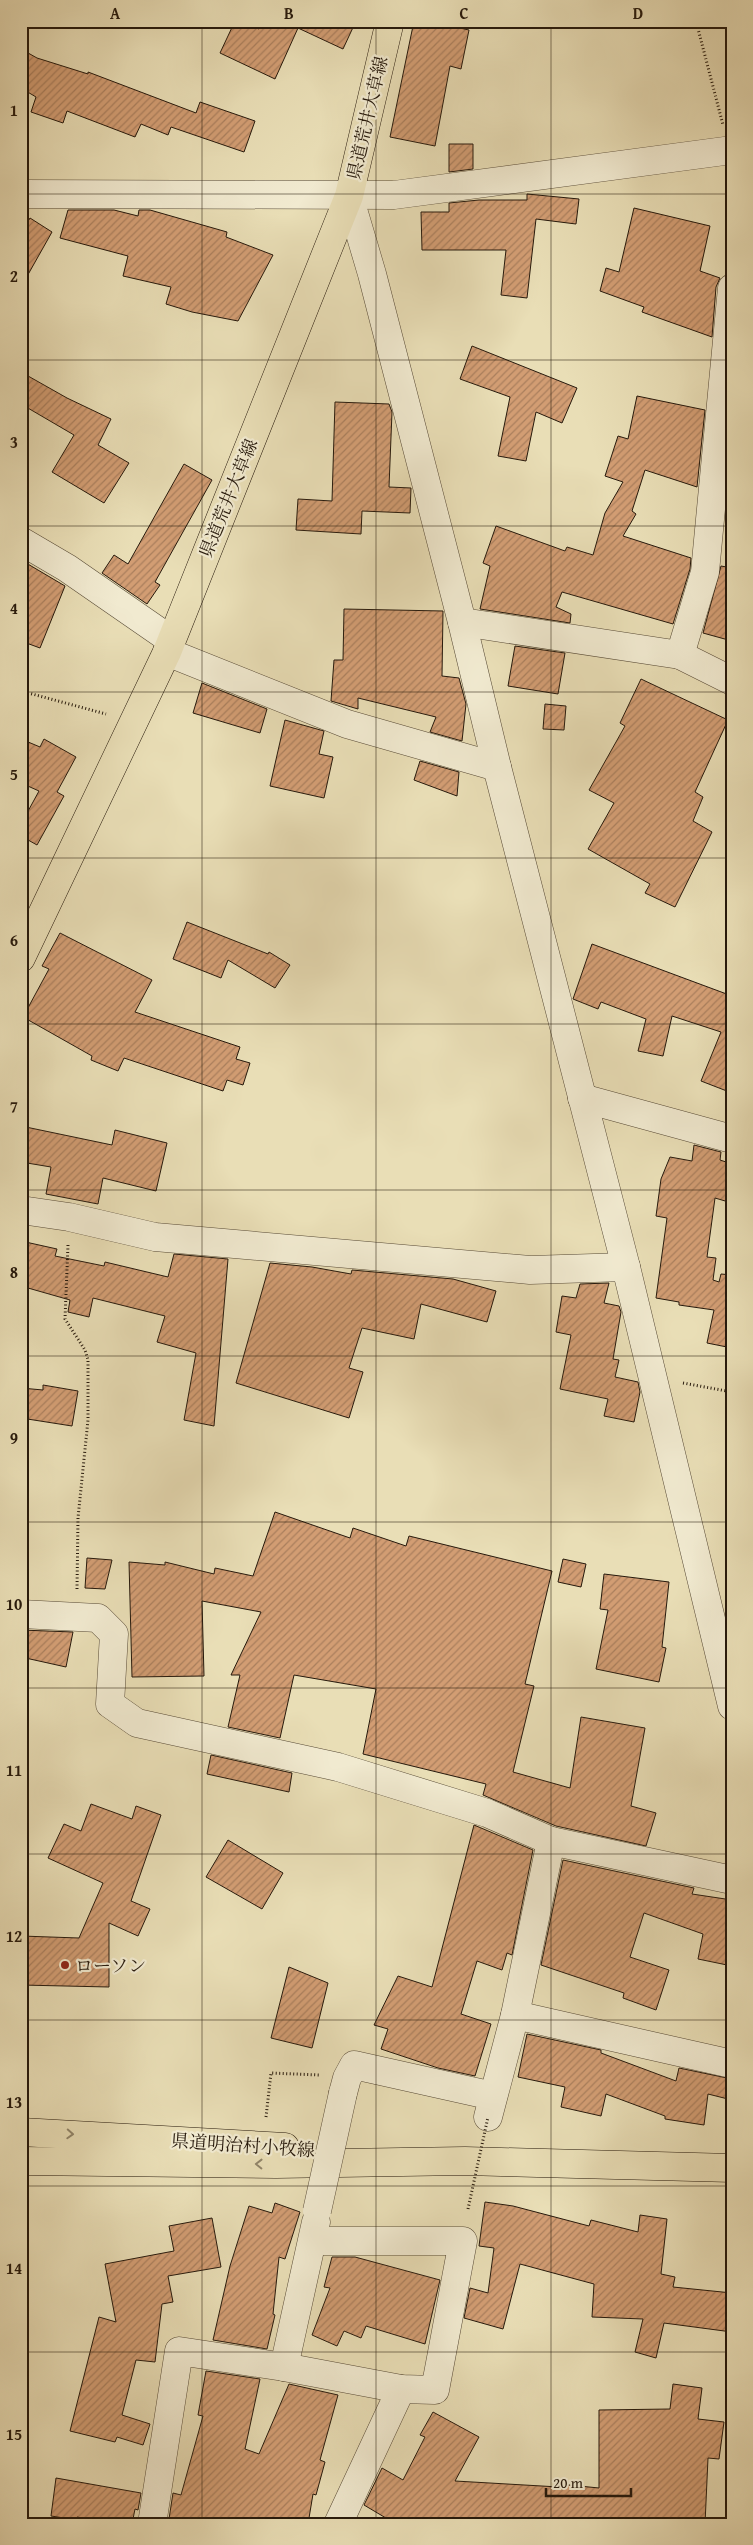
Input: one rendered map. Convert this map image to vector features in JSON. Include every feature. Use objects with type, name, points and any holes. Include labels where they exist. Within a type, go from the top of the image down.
[{"type":"main road","name":"県道荒井大草線","points":[[21,958],[169,646],[349,196],[390,21]]},
{"type":"main road","name":"県道明治村小牧線","points":[[21,2132],[275,2146],[466,2161]]},
{"type":"main road","name":"県道明治村小牧線","points":[[21,2160],[276,2164],[466,2161],[732,2168]]},
{"type":"street","points":[[21,194],[394,195],[447,190],[731,152]]},
{"type":"street","points":[[349,196],[372,274],[626,1267],[732,1706]]},
{"type":"street","points":[[680,655],[705,572],[732,288]]},
{"type":"street","points":[[21,541],[67,568],[169,646],[347,724],[497,767]]},
{"type":"street","points":[[462,622],[680,655],[732,681]]},
{"type":"street","points":[[582,1098],[732,1139]]},
{"type":"street","points":[[21,1210],[69,1217],[155,1237],[530,1270],[626,1267]]},
{"type":"street","points":[[21,1614],[98,1618],[114,1634],[110,1704],[136,1723],[338,1767],[487,1813],[552,1841],[732,1880]]},
{"type":"street","points":[[284,2368],[345,2085],[354,2065],[490,2106],[515,2015],[552,1841]]},
{"type":"street","points":[[515,2015],[732,2064]]},
{"type":"street","points":[[152,2524],[179,2351],[401,2389],[435,2390],[463,2241],[313,2240]]},
{"type":"street","points":[[338,2524],[401,2389]]},
{"type":"path","points":[[696,21],[731,152]]},
{"type":"path","points":[[21,691],[108,714],[132,724]]},
{"type":"path","points":[[69,1217],[65,1320],[85,1350],[88,1360],[88,1420],[78,1518],[77,1617]]},
{"type":"path","points":[[652,1378],[732,1392]]},
{"type":"path","points":[[266,2116],[271,2073],[345,2085]]},
{"type":"path","points":[[468,2209],[490,2106]]},
{"type":"building","points":[[235,21],[242,21],[259,29],[262,21],[356,21],[343,49],[298,28],[275,79],[220,53]]},
{"type":"building","points":[[414,21],[428,21],[469,30],[461,69],[450,66],[435,146],[390,137]]},
{"type":"building","points":[[21,49],[37,58],[88,74],[88,72],[196,113],[200,102],[255,121],[244,152],[171,127],[168,135],[141,124],[135,137],[67,111],[63,123],[31,112],[36,97],[21,88]]},
{"type":"building","points":[[449,144],[473,144],[473,169],[449,172]]},
{"type":"building","points":[[527,194],[579,199],[576,224],[536,219],[527,298],[501,295],[506,250],[422,250],[421,212],[449,212],[449,203],[479,200],[527,200]]},
{"type":"building","points":[[634,208],[710,226],[700,271],[720,278],[716,287],[712,337],[642,312],[644,307],[600,291],[606,268],[619,272]]},
{"type":"building","points":[[68,210],[114,210],[138,216],[139,210],[150,210],[227,232],[226,237],[273,255],[238,321],[192,312],[166,304],[171,287],[123,276],[128,256],[60,238]]},
{"type":"building","points":[[30,218],[52,232],[21,287],[21,233]]},
{"type":"building","points":[[472,346],[577,388],[562,423],[536,412],[526,461],[498,456],[510,397],[460,379]]},
{"type":"building","points":[[21,372],[67,398],[111,419],[98,445],[129,463],[104,503],[52,472],[74,435],[21,404]]},
{"type":"building","points":[[637,396],[705,410],[697,487],[645,470],[632,511],[636,514],[623,536],[691,558],[690,569],[673,624],[562,592],[556,607],[571,614],[570,623],[480,609],[490,566],[483,563],[496,526],[565,551],[567,547],[593,555],[605,513],[623,482],[605,476],[618,436],[628,439]]},
{"type":"building","points":[[335,402],[389,404],[392,412],[389,487],[411,488],[410,513],[362,511],[361,534],[296,530],[298,499],[332,501]]},
{"type":"building","points":[[184,464],[212,480],[155,582],[160,585],[147,604],[102,573],[114,555],[128,564]]},
{"type":"building","points":[[21,560],[65,586],[40,648],[21,641]]},
{"type":"building","points":[[721,566],[732,568],[732,641],[703,633]]},
{"type":"building","points":[[344,609],[443,611],[442,676],[459,678],[466,704],[462,741],[430,732],[436,717],[358,698],[358,709],[331,701],[334,660],[343,660]]},
{"type":"building","points":[[515,646],[565,653],[558,694],[508,686]]},
{"type":"building","points":[[641,679],[728,720],[695,792],[703,797],[693,821],[712,832],[675,907],[645,893],[650,884],[588,849],[614,803],[589,790],[625,726],[620,723]]},
{"type":"building","points":[[202,683],[267,709],[260,733],[193,713]]},
{"type":"building","points":[[545,704],[566,706],[564,730],[543,729]]},
{"type":"building","points":[[285,720],[324,731],[319,754],[333,757],[324,798],[270,786]]},
{"type":"building","points":[[21,739],[40,747],[44,739],[76,757],[57,792],[64,796],[37,845],[21,836],[21,824],[39,791],[21,783]]},
{"type":"building","points":[[420,761],[459,772],[457,796],[414,780]]},
{"type":"building","points":[[187,922],[268,954],[269,952],[290,965],[275,988],[228,960],[221,978],[173,959]]},
{"type":"building","points":[[60,933],[152,980],[135,1012],[240,1047],[236,1059],[250,1063],[243,1085],[227,1080],[223,1091],[124,1058],[118,1071],[91,1060],[92,1056],[23,1017],[49,969],[42,966]]},
{"type":"building","points":[[592,944],[732,996],[732,1093],[701,1081],[721,1032],[672,1016],[663,1056],[638,1051],[646,1019],[601,1002],[598,1009],[573,999]]},
{"type":"building","points":[[21,1126],[112,1145],[115,1130],[167,1143],[156,1191],[103,1178],[98,1204],[46,1194],[51,1167],[21,1162]]},
{"type":"building","points":[[694,1145],[721,1152],[720,1160],[732,1164],[732,1203],[715,1198],[707,1257],[716,1258],[713,1280],[719,1282],[721,1274],[732,1275],[732,1348],[707,1343],[714,1310],[679,1305],[679,1302],[656,1298],[667,1218],[656,1216],[661,1179],[670,1157],[692,1161]]},
{"type":"building","points":[[21,1241],[57,1249],[55,1256],[104,1266],[105,1262],[168,1277],[174,1254],[228,1259],[214,1426],[184,1420],[196,1353],[157,1342],[165,1316],[93,1298],[89,1317],[68,1312],[70,1300],[21,1286]]},
{"type":"building","points":[[270,1263],[312,1267],[351,1274],[352,1270],[453,1279],[496,1291],[487,1322],[421,1304],[414,1339],[362,1328],[349,1368],[363,1372],[349,1418],[236,1383]]},
{"type":"building","points":[[609,1283],[604,1303],[619,1306],[621,1312],[613,1359],[619,1360],[615,1377],[638,1382],[640,1392],[634,1422],[604,1416],[608,1399],[560,1389],[571,1335],[556,1332],[562,1296],[576,1298],[580,1284]]},
{"type":"building","points":[[43,1385],[78,1391],[72,1426],[21,1418],[21,1388],[43,1390]]},
{"type":"building","points":[[275,1512],[350,1538],[353,1528],[406,1546],[409,1536],[552,1571],[525,1684],[534,1686],[513,1772],[570,1788],[581,1717],[645,1728],[631,1806],[656,1813],[646,1846],[556,1826],[483,1795],[486,1784],[363,1754],[376,1689],[294,1675],[280,1738],[228,1727],[240,1675],[231,1675],[261,1612],[202,1601],[204,1676],[132,1677],[129,1562],[165,1565],[165,1562],[214,1574],[215,1568],[253,1576]]},
{"type":"building","points":[[87,1558],[112,1560],[105,1589],[85,1588]]},
{"type":"building","points":[[563,1559],[586,1564],[581,1587],[558,1582]]},
{"type":"building","points":[[604,1574],[669,1582],[662,1647],[666,1648],[659,1682],[596,1669],[608,1610],[600,1609]]},
{"type":"building","points":[[21,1630],[73,1632],[66,1667],[21,1657]]},
{"type":"building","points":[[211,1755],[292,1773],[289,1792],[207,1774]]},
{"type":"building","points":[[91,1804],[132,1819],[136,1806],[161,1815],[131,1901],[150,1909],[138,1936],[109,1923],[109,1987],[21,1985],[21,1936],[79,1938],[103,1883],[48,1858],[64,1824],[81,1831]]},
{"type":"building","points":[[474,1825],[533,1850],[512,1955],[507,1953],[502,1970],[477,1961],[461,2014],[491,2024],[475,2076],[438,2068],[381,2049],[388,2029],[374,2025],[398,1976],[432,1987]]},
{"type":"building","points":[[228,1840],[283,1873],[262,1909],[206,1877]]},
{"type":"building","points":[[563,1860],[694,1888],[692,1894],[732,1900],[732,1966],[698,1959],[703,1934],[644,1913],[630,1957],[669,1970],[656,2010],[623,1998],[624,1993],[541,1965]]},
{"type":"building","points":[[289,1967],[328,1983],[312,2048],[271,2038]]},
{"type":"building","points":[[527,2034],[601,2050],[601,2053],[676,2081],[679,2068],[732,2079],[732,2100],[708,2094],[704,2125],[665,2119],[665,2116],[606,2094],[601,2116],[561,2107],[565,2087],[518,2077]]},
{"type":"building","points":[[485,2202],[513,2206],[589,2226],[591,2220],[638,2232],[640,2215],[667,2219],[661,2274],[675,2277],[673,2287],[732,2293],[732,2332],[664,2323],[656,2358],[635,2352],[643,2319],[592,2317],[594,2284],[520,2264],[503,2329],[464,2318],[470,2288],[488,2293],[494,2248],[479,2246]]},
{"type":"building","points":[[275,2203],[300,2212],[285,2259],[279,2257],[273,2314],[275,2315],[267,2349],[213,2340],[230,2266],[249,2206],[272,2213]]},
{"type":"building","points":[[212,2218],[221,2267],[168,2276],[173,2302],[162,2304],[155,2362],[136,2360],[122,2415],[150,2424],[143,2445],[117,2437],[115,2442],[70,2431],[99,2317],[116,2322],[105,2264],[174,2251],[169,2226]]},
{"type":"building","points":[[332,2257],[355,2257],[440,2280],[425,2344],[366,2326],[361,2338],[344,2331],[337,2346],[312,2335],[330,2288],[324,2287]]},
{"type":"building","points":[[206,2371],[260,2379],[245,2449],[259,2454],[289,2384],[338,2395],[320,2460],[325,2462],[316,2495],[313,2494],[308,2524],[183,2524],[169,2519],[173,2493],[181,2495],[203,2416],[198,2415]]},
{"type":"building","points":[[673,2384],[702,2388],[698,2419],[724,2422],[719,2459],[708,2458],[705,2524],[396,2524],[364,2505],[382,2468],[403,2480],[425,2437],[420,2435],[433,2412],[479,2437],[455,2481],[559,2487],[559,2484],[599,2488],[599,2410],[670,2409]]},
{"type":"building","points":[[56,2478],[141,2493],[138,2510],[135,2509],[132,2524],[112,2524],[77,2517],[77,2520],[51,2516]]},
{"type":"place","name":"ローソン","points":[[65,1965]]}]
